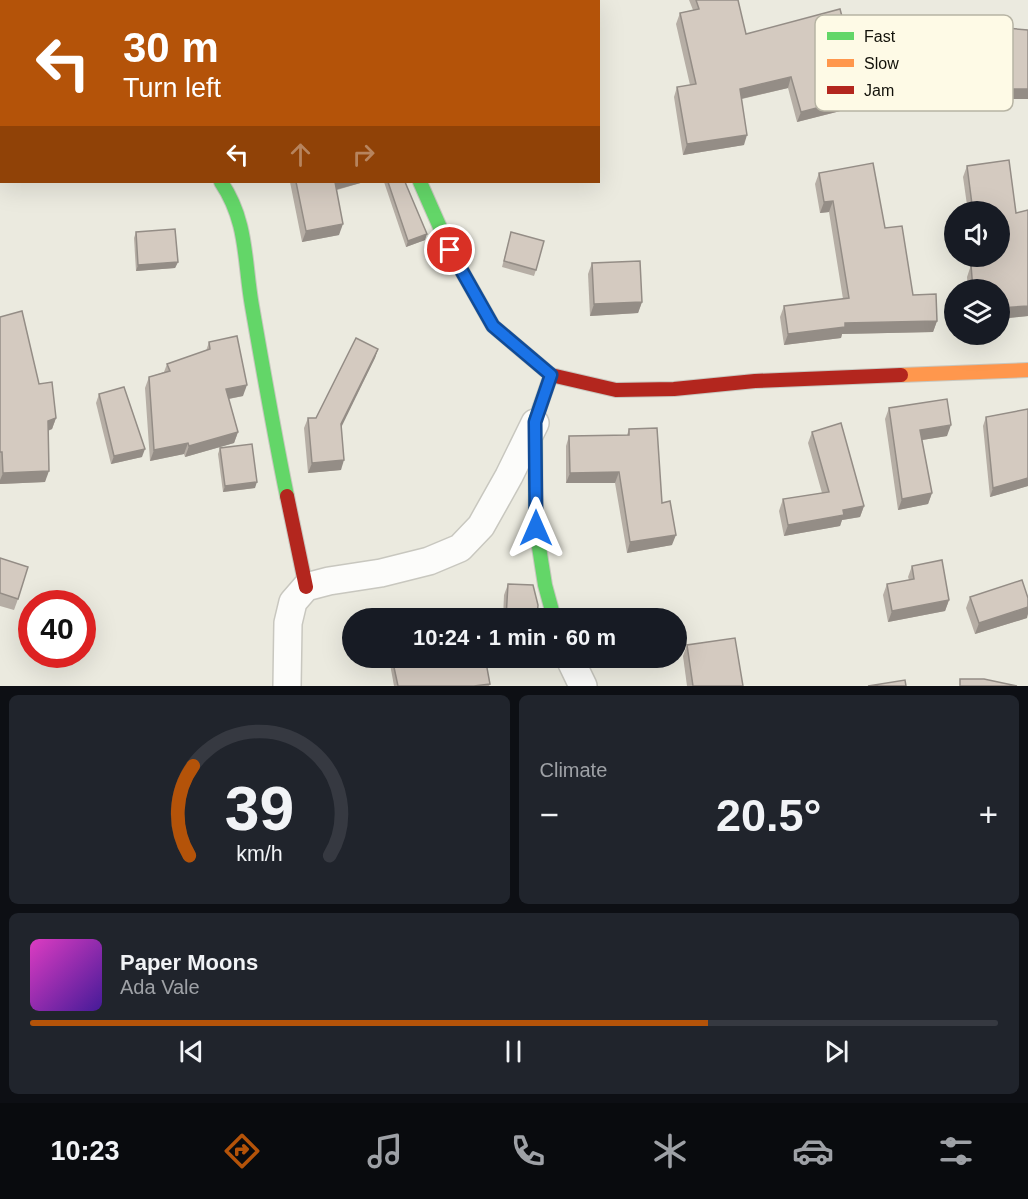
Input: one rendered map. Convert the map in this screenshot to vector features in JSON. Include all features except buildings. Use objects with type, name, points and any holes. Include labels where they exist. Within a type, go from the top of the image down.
[{"type":"street","points":[[222,183],[231,194],[244,240],[254,318],[283,480],[306,587]]},
{"type":"street","points":[[420,183],[450,250],[493,326],[551,375],[616,390],[674,389],[754,381],[1028,370]]},
{"type":"street","points":[[287,686],[288,623],[293,602],[306,587],[381,573],[429,561],[460,548],[481,526],[508,476],[535,422],[551,375]]},
{"type":"street","points":[[535,422],[536,528],[545,585],[551,608]]},
{"type":"street","points":[[574,668],[583,686]]},
{"type":"traffic: fast","points":[[222,183],[230,197],[241,227],[252,306],[287,496]]},
{"type":"traffic: fast","points":[[420,183],[450,250],[493,326],[551,375],[535,421],[536,528],[545,585],[551,608]]},
{"type":"traffic: slow","points":[[901,375],[1028,370]]},
{"type":"traffic: jam","points":[[551,375],[616,390],[674,389],[755,381],[901,375]]},
{"type":"traffic: jam","points":[[287,496],[306,587]]},
{"type":"route","points":[[450,250],[493,326],[551,375],[535,422],[536,528]]}]
